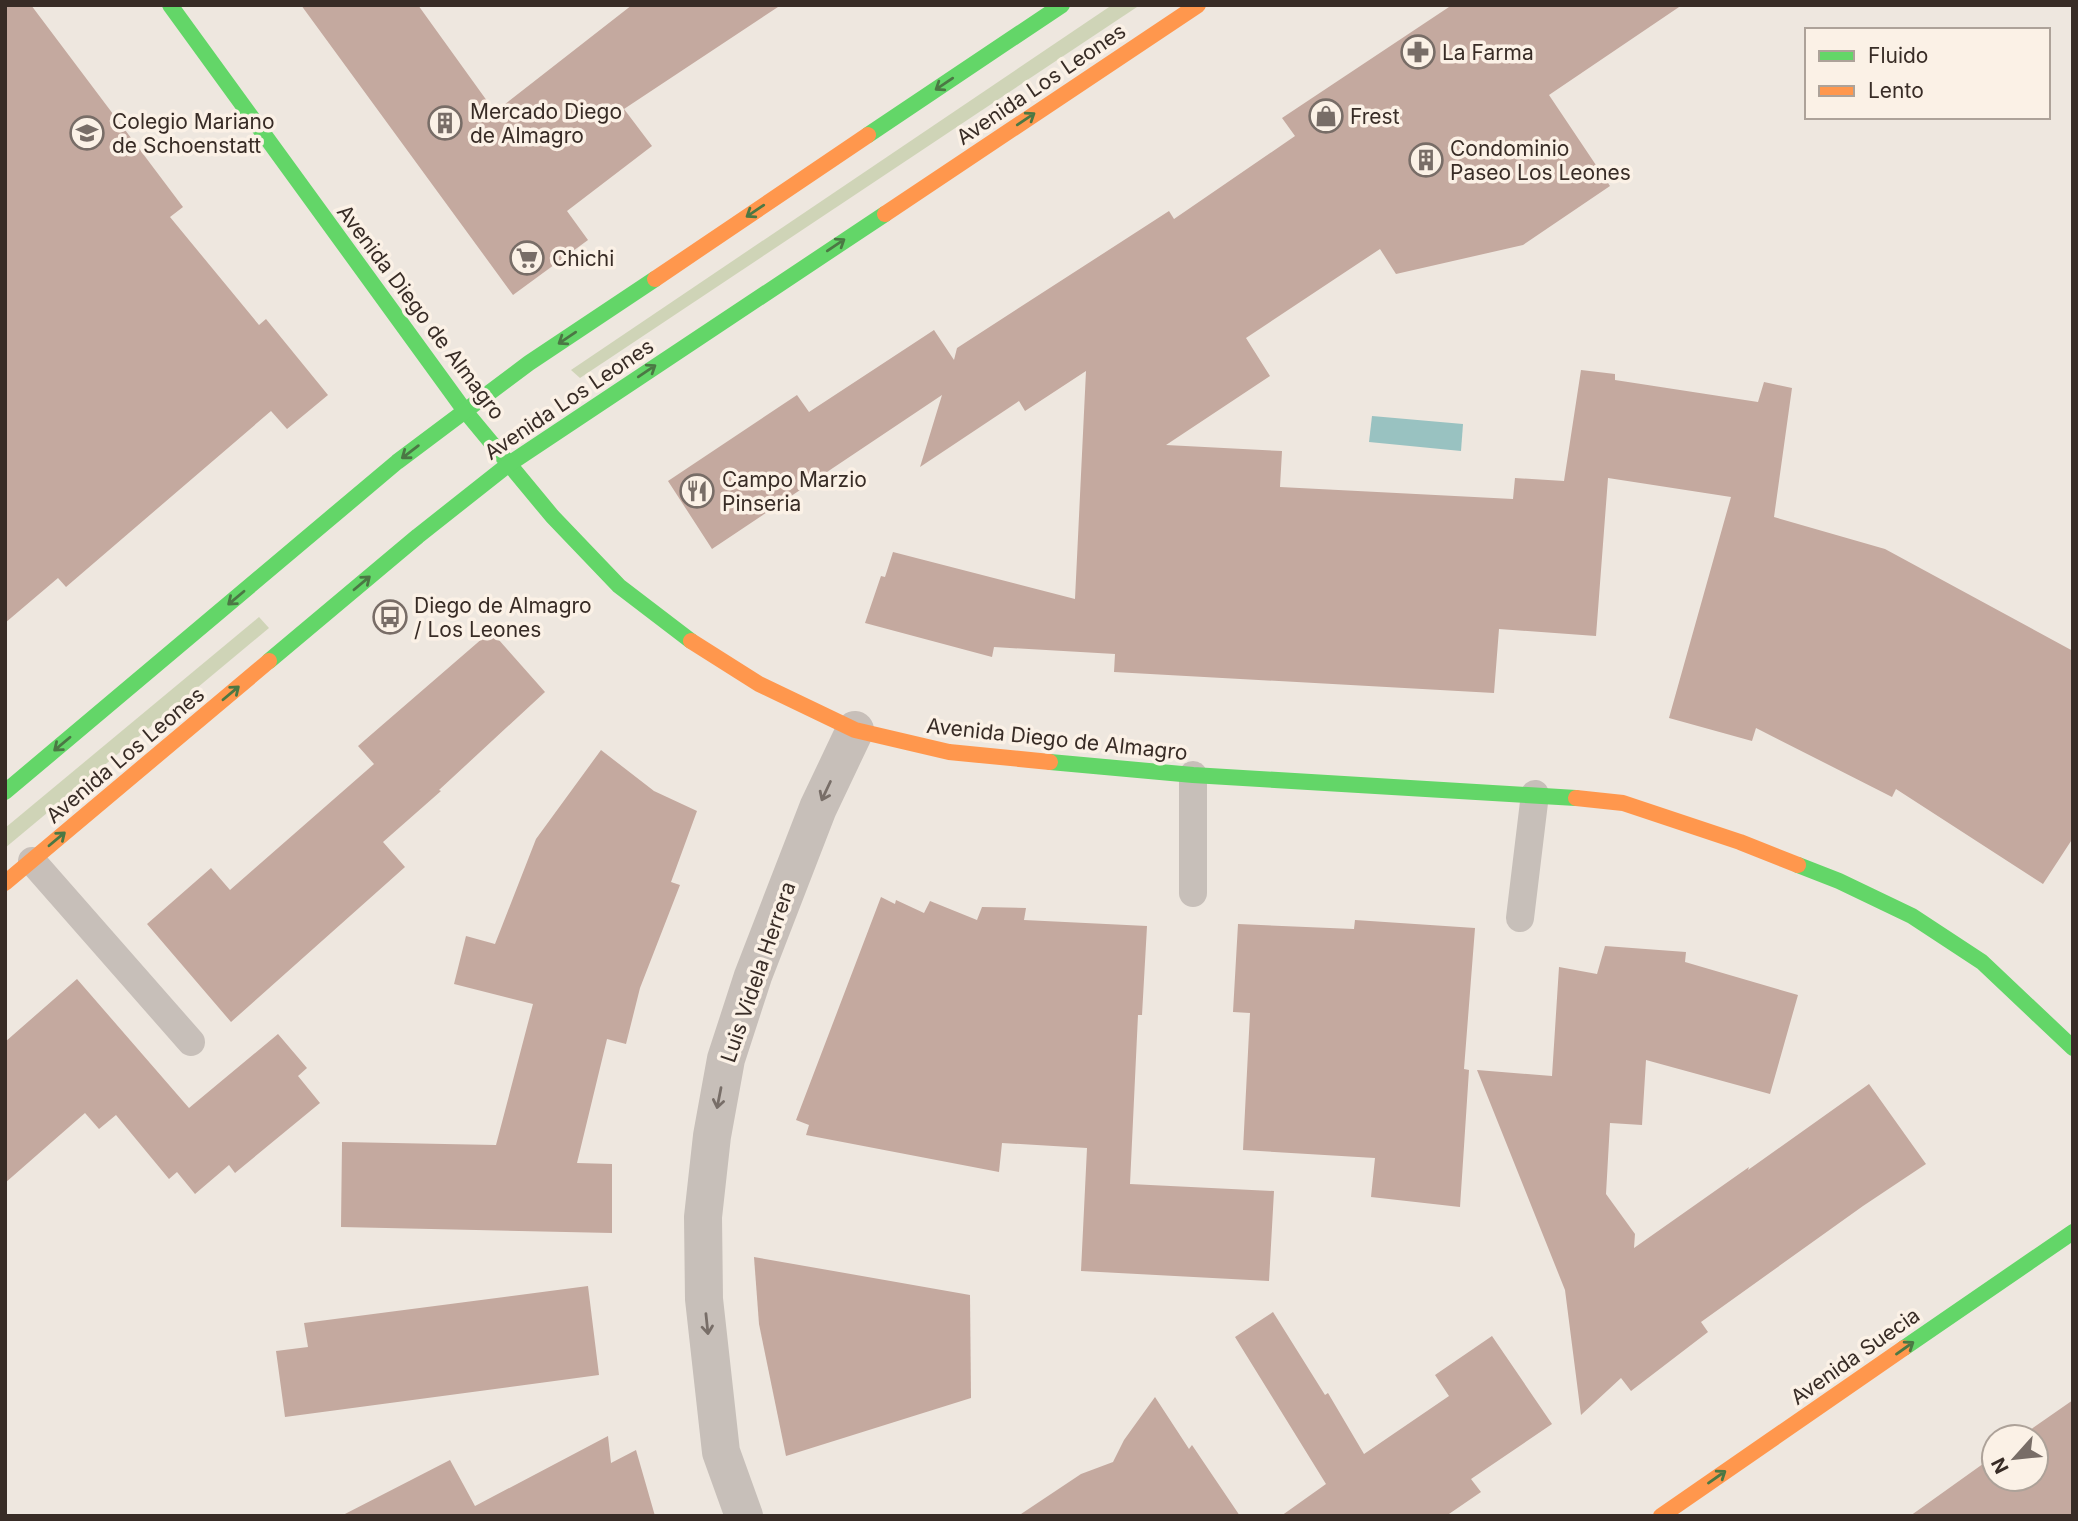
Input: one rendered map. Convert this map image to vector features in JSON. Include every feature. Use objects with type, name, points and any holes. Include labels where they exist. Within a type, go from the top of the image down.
[{"type":"street","name":"Avenida Diego de Almagro","points":[[170,5],[465,411],[576,543],[619,586],[666,623],[714,657],[759,684],[855,730],[949,752],[1193,775],[1535,794],[1623,803],[1740,842],[1912,916],[1982,962],[2073,1048]]},
{"type":"street","points":[[5,792],[397,462],[529,363],[1062,5]]},
{"type":"street","name":"Avenida Los Leones","points":[[5,883],[418,536],[509,464],[1198,5]]},
{"type":"street","name":"Luis Videla Herrera","points":[[744,1516],[721,1452],[704,1299],[703,1217],[712,1136],[726,1059],[752,976],[818,808],[855,730]]},
{"type":"street","name":"Avenida Suecia","points":[[1661,1516],[2073,1232]]},
{"type":"lane","points":[[1193,775],[1193,893]]},
{"type":"lane","points":[[1520,918],[1535,794]]},
{"type":"lane","points":[[32,861],[191,1042]]},
{"type":"green space","points":[[1112,5],[1140,5],[580,378],[571,370]]},
{"type":"green space","points":[[259,617],[269,628],[5,848],[5,828]]},
{"type":"water","points":[[1372,416],[1463,424],[1461,451],[1369,442]]},
{"type":"building","points":[[5,5],[31,5],[183,207],[170,217],[259,325],[266,319],[328,395],[287,429],[271,411],[66,587],[58,578],[5,623]]},
{"type":"building","points":[[301,5],[418,5],[495,112],[632,5],[781,5],[624,109],[652,146],[567,211],[588,240],[513,295]]},
{"type":"building","points":[[1452,5],[1682,5],[1549,95],[1610,186],[1523,245],[1396,274],[1380,249],[1246,338],[1270,376],[1166,445],[1282,451],[1280,487],[1513,499],[1515,478],[1564,481],[1581,370],[1615,374],[1615,380],[1758,402],[1764,382],[1792,388],[1774,517],[1885,549],[2073,651],[2073,838],[2043,884],[1896,789],[1892,797],[1756,728],[1752,741],[1669,718],[1731,497],[1608,478],[1596,636],[1499,629],[1494,693],[1114,672],[1115,654],[994,647],[992,657],[865,623],[881,576],[885,577],[893,552],[1075,599],[1086,371],[1025,411],[1019,401],[920,467],[942,395],[712,549],[668,481],[797,395],[809,412],[934,330],[954,360],[957,348],[1169,211],[1174,219],[1295,136],[1282,118]]},
{"type":"building","points":[[491,631],[545,692],[383,842],[405,867],[231,1022],[147,924],[211,868],[230,890],[374,764],[358,746]]},
{"type":"building","points":[[601,750],[654,791],[697,811],[671,882],[680,885],[640,988],[626,1044],[607,1039],[577,1163],[612,1164],[612,1233],[341,1227],[342,1142],[496,1145],[533,1004],[454,984],[466,936],[495,944],[536,839]]},
{"type":"building","points":[[881,897],[895,904],[896,900],[924,913],[930,901],[977,920],[982,907],[1026,908],[1024,920],[1147,926],[1142,1015],[1138,1015],[1130,1184],[1274,1191],[1269,1281],[1081,1271],[1087,1148],[1002,1143],[999,1172],[806,1135],[809,1125],[796,1120]]},
{"type":"building","points":[[1355,920],[1475,928],[1464,1069],[1469,1070],[1460,1207],[1371,1197],[1375,1158],[1243,1150],[1250,1013],[1233,1012],[1238,924],[1354,929]]},
{"type":"building","points":[[1605,946],[1686,952],[1685,962],[1798,995],[1770,1094],[1646,1060],[1642,1125],[1610,1123],[1606,1194],[1635,1234],[1634,1248],[1869,1084],[1926,1164],[1701,1322],[1708,1332],[1631,1391],[1621,1378],[1581,1415],[1565,1290],[1477,1070],[1552,1076],[1559,967],[1597,974]]},
{"type":"building","points":[[77,979],[189,1108],[278,1034],[307,1068],[298,1076],[320,1103],[235,1173],[229,1165],[195,1194],[177,1172],[169,1179],[116,1115],[99,1129],[85,1113],[5,1183],[5,1042]]},
{"type":"building","points":[[754,1257],[970,1295],[971,1398],[786,1456],[759,1324]]},
{"type":"building","points":[[588,1286],[599,1375],[285,1417],[276,1351],[308,1347],[304,1323]]},
{"type":"building","points":[[1273,1312],[1325,1395],[1328,1393],[1364,1454],[1449,1396],[1435,1375],[1492,1336],[1552,1424],[1471,1479],[1481,1492],[1446,1516],[1281,1516],[1326,1484],[1235,1337]]},
{"type":"building","points":[[1155,1397],[1189,1449],[1192,1445],[1240,1516],[1018,1516],[1081,1474],[1113,1462],[1124,1440]]},
{"type":"building","points":[[2073,1400],[2073,1516],[1910,1516],[1980,1466],[1980,1493],[2050,1493],[2050,1423],[2040,1423]]},
{"type":"building","points":[[608,1436],[611,1463],[636,1450],[655,1516],[341,1516],[450,1460],[475,1506]]},
{"type":"traffic: fast","points":[[170,5],[465,411],[552,516],[619,586],[691,641]]},
{"type":"traffic: fast","points":[[868,135],[1062,5]]},
{"type":"traffic: fast","points":[[269,661],[509,464],[885,214]]},
{"type":"traffic: fast","points":[[5,792],[397,462],[529,363],[655,279]]},
{"type":"traffic: fast","points":[[1050,762],[1193,775],[1576,798]]},
{"type":"traffic: fast","points":[[1798,865],[1839,881],[1912,916],[1982,962],[2073,1048]]},
{"type":"traffic: fast","points":[[1904,1348],[2073,1232]]},
{"type":"traffic: slow","points":[[885,214],[1198,5]]},
{"type":"traffic: slow","points":[[655,279],[868,135]]},
{"type":"traffic: slow","points":[[691,641],[759,684],[855,730],[949,752],[1050,762]]},
{"type":"traffic: slow","points":[[5,883],[269,661]]},
{"type":"traffic: slow","points":[[1576,798],[1623,803],[1740,842],[1798,865]]},
{"type":"traffic: slow","points":[[1661,1516],[1904,1348]]},
{"type":"place","name":"La Farma","points":[[1418,52]]},
{"type":"place","name":"Frest","points":[[1326,116]]},
{"type":"place","name":"Mercado Diego de Almagro","points":[[445,123]]},
{"type":"place","name":"Colegio Mariano de Schoenstatt","points":[[87,133]]},
{"type":"place","name":"Condominio Paseo Los Leones","points":[[1426,160]]},
{"type":"place","name":"Chichi","points":[[527,258]]},
{"type":"place","name":"Campo Marzio Pinseria","points":[[697,491]]},
{"type":"place","name":"Diego de Almagro / Los Leones","points":[[390,617]]}]
